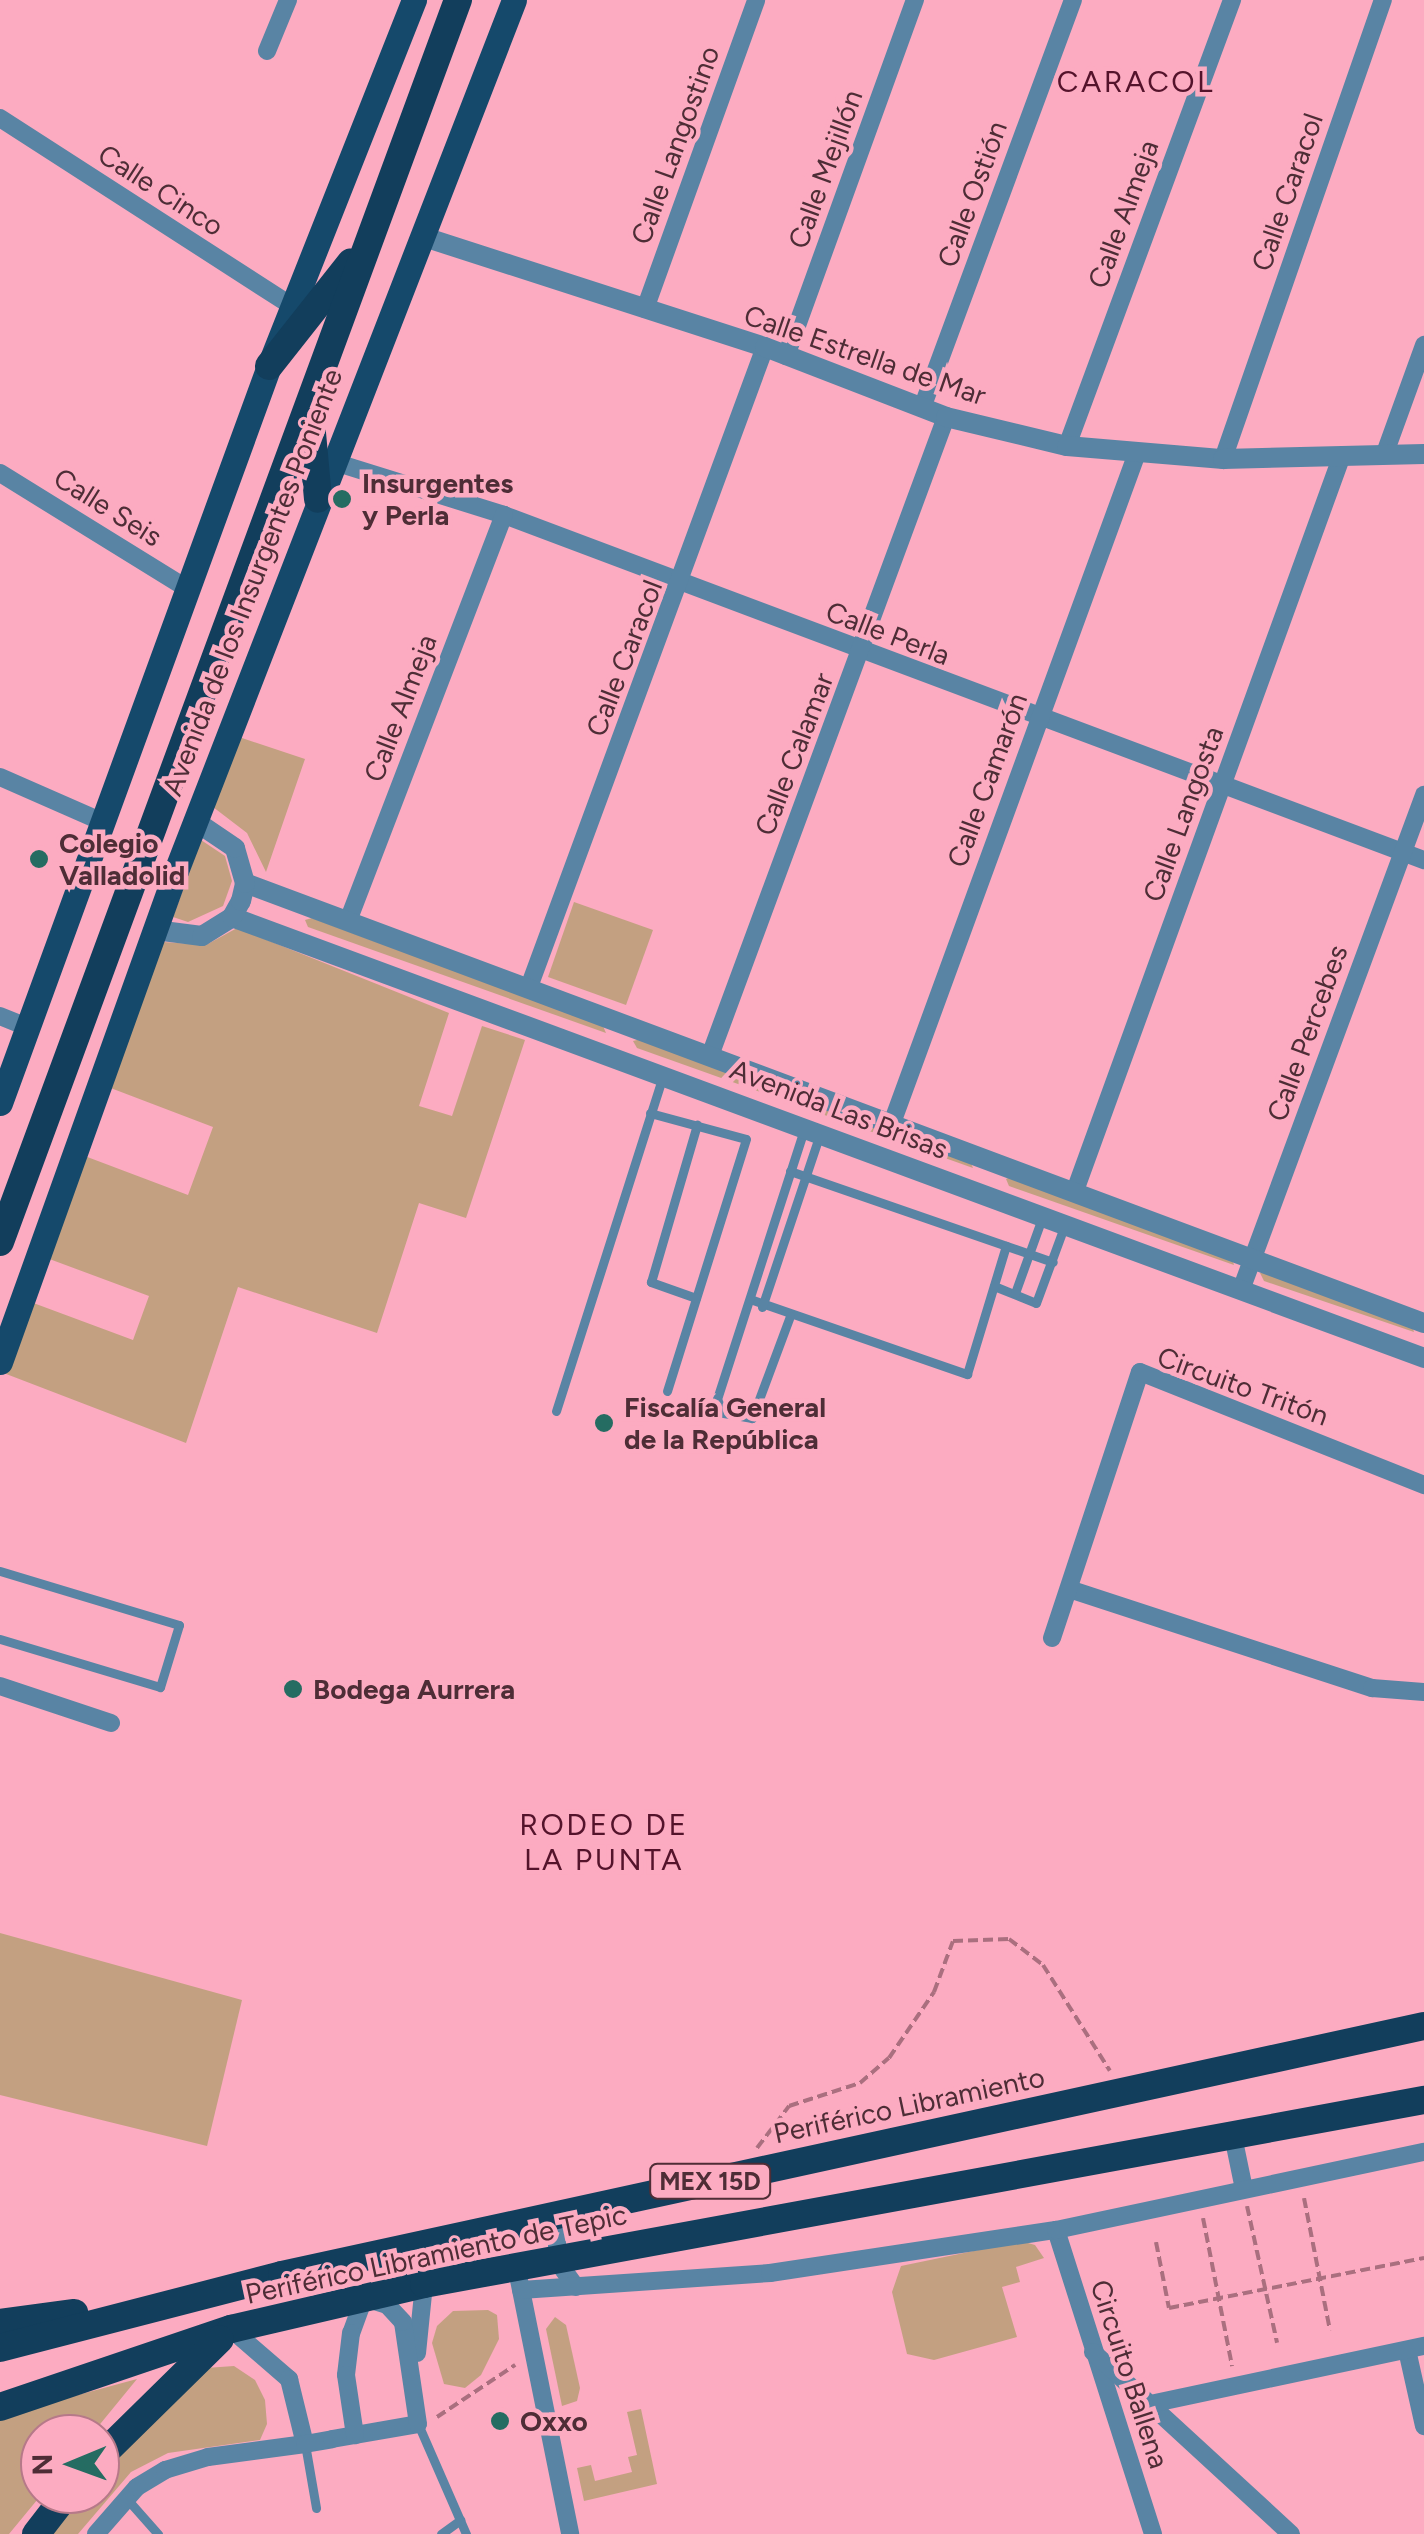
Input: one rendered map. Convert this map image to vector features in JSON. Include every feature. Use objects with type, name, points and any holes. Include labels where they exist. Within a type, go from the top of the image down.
[{"type":"highway","name":"Avenida de los Insurgentes Poniente","points":[[0,1242],[458,0]]},
{"type":"highway","points":[[269,366],[368,241]]},
{"type":"highway","points":[[310,403],[318,499]]},
{"type":"highway","name":"Periférico Libramiento","points":[[0,2348],[273,2278],[1420,2025]]},
{"type":"highway","name":"Periférico Libramiento de Tepic","points":[[0,2407],[231,2330],[424,2284],[519,2279],[557,2261],[1424,2100]]},
{"type":"highway","points":[[101,2322],[150,2326],[311,2284],[349,2285],[364,2298],[370,2283],[409,2262],[720,2188],[816,2157]]},
{"type":"highway","points":[[0,2323],[273,2278]]},
{"type":"highway","points":[[120,2438],[231,2330]]},
{"type":"highway","points":[[36,2534],[52,2514]]},
{"type":"main road","name":"Avenida de los Insurgentes Poniente","points":[[0,1102],[269,366],[414,0]]},
{"type":"main road","name":"Avenida de los Insurgentes Poniente","points":[[0,1362],[155,930],[331,461],[514,0]]},
{"type":"street","points":[[267,51],[288,0]]},
{"type":"street","name":"Calle Langostino","points":[[645,309],[756,0]]},
{"type":"street","name":"Calle Mejillón","points":[[786,356],[915,0]]},
{"type":"street","name":"Calle Ostión","points":[[922,408],[1074,0]]},
{"type":"street","name":"Calle Almeja","points":[[1066,446],[1232,0]]},
{"type":"street","name":"Calle Caracol","points":[[1223,460],[1383,0]]},
{"type":"street","name":"Calle Cinco","points":[[0,118],[293,307]]},
{"type":"street","name":"Calle Estrella de Mar","points":[[420,236],[765,347],[946,417],[1066,446],[1136,456],[1223,460],[1424,454]]},
{"type":"street","points":[[1386,453],[1424,345]]},
{"type":"street","name":"Calle Caracol","points":[[529,987],[682,584],[765,347]]},
{"type":"street","name":"Calle Calamar","points":[[711,1053],[862,653],[946,417]]},
{"type":"street","name":"Calle Camarón","points":[[892,1124],[1136,456]]},
{"type":"street","name":"Calle Langosta","points":[[1076,1188],[1341,458]]},
{"type":"street","name":"Calle Perla","points":[[331,461],[504,516],[1424,860]]},
{"type":"street","name":"Calle Seis","points":[[0,472],[186,588]]},
{"type":"street","name":"Calle Almeja","points":[[348,921],[504,516]]},
{"type":"street","points":[[0,776],[100,820]]},
{"type":"street","name":"Calle Percebes","points":[[1241,1290],[1424,795]]},
{"type":"street","points":[[155,930],[202,936],[232,917],[245,883],[235,848],[195,822]]},
{"type":"street","name":"Avenida Las Brisas","points":[[245,883],[711,1053],[989,1160],[1076,1188],[1424,1324]]},
{"type":"street","points":[[285,936],[298,902]]},
{"type":"street","name":"Avenida Las Brisas","points":[[232,917],[664,1073],[1424,1358]]},
{"type":"street","points":[[0,1016],[27,1027]]},
{"type":"street","points":[[976,1190],[989,1160]]},
{"type":"street","name":"Circuito Tritón","points":[[1052,1638],[1140,1372],[1424,1485]]},
{"type":"street","points":[[1068,1589],[1372,1688],[1424,1692]]},
{"type":"street","points":[[0,1686],[111,1723]]},
{"type":"street","points":[[1233,2136],[1244,2189]]},
{"type":"street","points":[[570,2534],[519,2279],[576,2287],[770,2274],[1056,2230],[1424,2152]]},
{"type":"street","points":[[556,2225],[557,2261],[576,2287]]},
{"type":"street","name":"Circuito Ballena","points":[[1056,2230],[1090,2350],[1154,2534]]},
{"type":"street","points":[[415,2384],[424,2284]]},
{"type":"street","points":[[96,2534],[127,2498],[165,2470],[418,2424],[403,2322],[388,2304],[364,2298],[351,2332],[346,2375],[355,2435]]},
{"type":"street","points":[[231,2330],[289,2380],[305,2444]]},
{"type":"street","points":[[1155,2403],[1415,2348],[1424,2426]]},
{"type":"street","points":[[1090,2350],[1155,2403],[1291,2534]]},
{"type":"lane","points":[[556,1411],[664,1073]]},
{"type":"lane","points":[[650,1113],[746,1139],[667,1391]]},
{"type":"lane","points":[[696,1298],[651,1282],[697,1125]]},
{"type":"lane","points":[[790,1316],[752,1418],[736,1419],[723,1412],[718,1399],[762,1258],[790,1171],[813,1129]]},
{"type":"lane","points":[[762,1306],[806,1177],[813,1129]]},
{"type":"lane","points":[[790,1171],[1053,1262]]},
{"type":"lane","points":[[776,1214],[790,1219]]},
{"type":"lane","points":[[1015,1294],[1042,1215]]},
{"type":"lane","points":[[994,1286],[1036,1303],[1065,1224]]},
{"type":"lane","points":[[750,1299],[790,1316],[967,1374],[1006,1246]]},
{"type":"lane","points":[[762,1258],[777,1264]]},
{"type":"lane","points":[[0,1570],[179,1626],[160,1686],[0,1639]]},
{"type":"lane","points":[[418,2424],[466,2534]]},
{"type":"lane","points":[[305,2444],[316,2508]]},
{"type":"lane","points":[[127,2498],[158,2534]]},
{"type":"lane","points":[[441,2534],[460,2520]]},
{"type":"path","points":[[743,2174],[789,2106],[860,2083],[889,2058],[934,1992],[953,1941],[1008,1939],[1044,1966],[1069,1997],[1122,2092]]},
{"type":"path","points":[[1300,2177],[1330,2330]]},
{"type":"path","points":[[1244,2189],[1277,2344]]},
{"type":"path","points":[[1199,2199],[1236,2385]]},
{"type":"path","points":[[1156,2242],[1169,2308],[1424,2258]]},
{"type":"path","points":[[418,2424],[472,2399],[532,2346]]},
{"type":"shaded area","points":[[236,736],[305,759],[266,872],[247,833],[213,807]]},
{"type":"shaded area","points":[[201,840],[225,856],[232,881],[223,906],[188,922],[173,917]]},
{"type":"shaded area","points":[[574,902],[653,930],[626,1005],[548,977]]},
{"type":"shaded area","points":[[312,918],[603,1026],[606,1033],[308,927],[305,920]]},
{"type":"shaded area","points":[[237,928],[449,1013],[419,1106],[452,1116],[482,1026],[525,1040],[466,1218],[419,1203],[377,1333],[238,1287],[186,1443],[1,1372],[28,1301],[133,1340],[149,1296],[44,1257],[82,1155],[188,1195],[213,1127],[108,1087],[163,942],[206,945]]},
{"type":"shaded area","points":[[641,1039],[970,1161],[973,1168],[637,1048],[633,1041]]},
{"type":"shaded area","points":[[1013,1176],[1232,1258],[1234,1265],[1009,1186],[1006,1179]]},
{"type":"shaded area","points":[[1269,1272],[1412,1325],[1414,1332],[1264,1281],[1260,1273]]},
{"type":"shaded area","points":[[0,1933],[242,2000],[207,2146],[0,2095]]},
{"type":"shaded area","points":[[1021,2241],[1035,2245],[1044,2258],[1016,2267],[1020,2282],[1002,2287],[1017,2337],[934,2360],[907,2354],[892,2292],[901,2266]]},
{"type":"shaded area","points":[[488,2310],[497,2315],[499,2339],[481,2375],[465,2388],[444,2384],[432,2343],[437,2326],[453,2311]]},
{"type":"shaded area","points":[[555,2317],[566,2325],[580,2388],[577,2401],[562,2406],[546,2329]]},
{"type":"shaded area","points":[[234,2366],[255,2380],[265,2400],[267,2424],[260,2440],[168,2453],[131,2472],[120,2485],[120,2456],[206,2368]]},
{"type":"shaded area","points":[[137,2379],[108,2414],[20,2414],[20,2514],[26,2514],[9,2534],[0,2534],[0,2416]]},
{"type":"shaded area","points":[[641,2409],[657,2484],[584,2501],[577,2468],[591,2465],[595,2481],[632,2472],[628,2457],[637,2455],[627,2412]]},
{"type":"shaded area","points":[[66,2514],[95,2514],[78,2534],[49,2534]]},
{"type":"place","name":"Insurgentes y Perla","points":[[342,499]]},
{"type":"place","name":"Colegio Valladolid","points":[[39,859]]},
{"type":"place","name":"Fiscalía General de la República","points":[[604,1423]]},
{"type":"place","name":"Bodega Aurrera","points":[[293,1689]]},
{"type":"place","name":"Oxxo","points":[[500,2421]]},
{"type":"district","name":"CARACOL","points":[[1136,82]]},
{"type":"district","name":"RODEO DE LA PUNTA","points":[[604,1842]]}]
